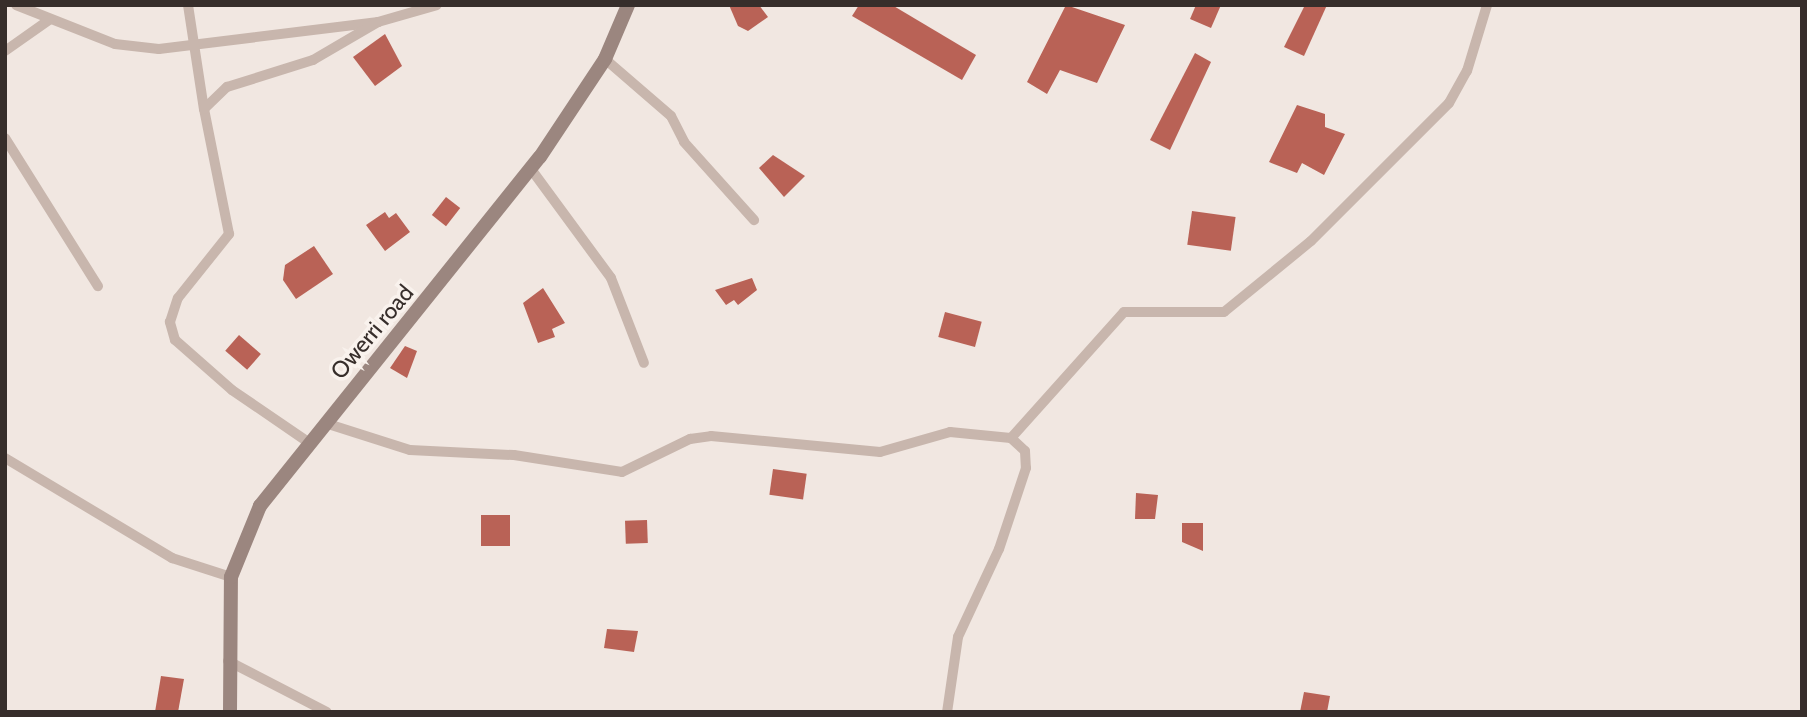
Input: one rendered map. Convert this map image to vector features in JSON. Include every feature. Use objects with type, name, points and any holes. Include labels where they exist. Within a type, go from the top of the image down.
[{"type":"main road","name":"Owerri road","points":[[229,712],[228,662],[232,577],[260,506],[308,442],[531,169],[605,59],[628,5]]},
{"type":"street","points":[[16,5],[115,44],[159,49],[378,22],[437,5]]},
{"type":"street","points":[[188,5],[190,44],[229,234],[178,298],[170,322],[175,340],[232,390],[308,442]]},
{"type":"street","points":[[1011,438],[1124,312],[1224,312],[1311,242],[1449,103],[1467,71],[1487,5]]},
{"type":"street","points":[[5,51],[49,20]]},
{"type":"street","points":[[204,109],[227,87],[313,60],[378,22]]},
{"type":"street","points":[[605,59],[671,116],[684,142],[754,220]]},
{"type":"street","points":[[5,138],[98,286]]},
{"type":"street","points":[[531,169],[611,278],[644,363]]},
{"type":"street","points":[[325,423],[410,450],[514,455],[622,472],[690,439],[711,436],[880,452],[950,432],[1011,438],[1025,452],[1026,468],[999,549],[958,637],[947,712]]},
{"type":"street","points":[[5,458],[172,558],[232,577]]},
{"type":"street","points":[[228,662],[327,712]]},
{"type":"building","points":[[729,5],[759,5],[768,17],[748,31],[738,26]]},
{"type":"building","points":[[859,5],[892,5],[976,55],[962,80],[852,16]]},
{"type":"building","points":[[1066,5],[1125,25],[1097,83],[1060,70],[1047,94],[1027,82]]},
{"type":"building","points":[[1196,5],[1221,5],[1211,28],[1190,19]]},
{"type":"building","points":[[1305,5],[1327,5],[1304,56],[1284,47]]},
{"type":"building","points":[[385,34],[402,66],[375,86],[353,57]]},
{"type":"building","points":[[1195,53],[1211,62],[1170,150],[1150,140]]},
{"type":"building","points":[[1297,105],[1325,114],[1325,127],[1345,134],[1324,175],[1302,163],[1297,173],[1269,162]]},
{"type":"building","points":[[773,155],[805,176],[784,197],[759,168]]},
{"type":"building","points":[[446,197],[460,208],[446,226],[432,215]]},
{"type":"building","points":[[1192,211],[1236,217],[1231,251],[1187,245]]},
{"type":"building","points":[[385,212],[389,218],[396,213],[410,232],[385,251],[366,225]]},
{"type":"building","points":[[314,246],[333,274],[296,299],[283,280],[285,265]]},
{"type":"building","points":[[752,278],[757,290],[738,305],[734,300],[726,305],[715,290]]},
{"type":"building","points":[[543,288],[565,323],[552,329],[555,337],[538,343],[523,303]]},
{"type":"building","points":[[945,312],[982,322],[975,347],[938,337]]},
{"type":"building","points":[[239,335],[261,354],[247,370],[225,351]]},
{"type":"building","points":[[405,346],[417,351],[407,378],[390,368]]},
{"type":"building","points":[[773,469],[807,474],[803,499],[769,495]]},
{"type":"building","points":[[1136,493],[1158,495],[1155,519],[1135,519]]},
{"type":"building","points":[[481,515],[510,515],[510,546],[481,546]]},
{"type":"building","points":[[647,520],[648,543],[626,544],[625,521]]},
{"type":"building","points":[[1182,523],[1203,523],[1203,551],[1182,542]]},
{"type":"building","points":[[607,629],[638,631],[634,652],[604,648]]},
{"type":"building","points":[[161,676],[184,679],[178,712],[155,712]]},
{"type":"building","points":[[1304,692],[1330,696],[1327,712],[1300,712]]}]
